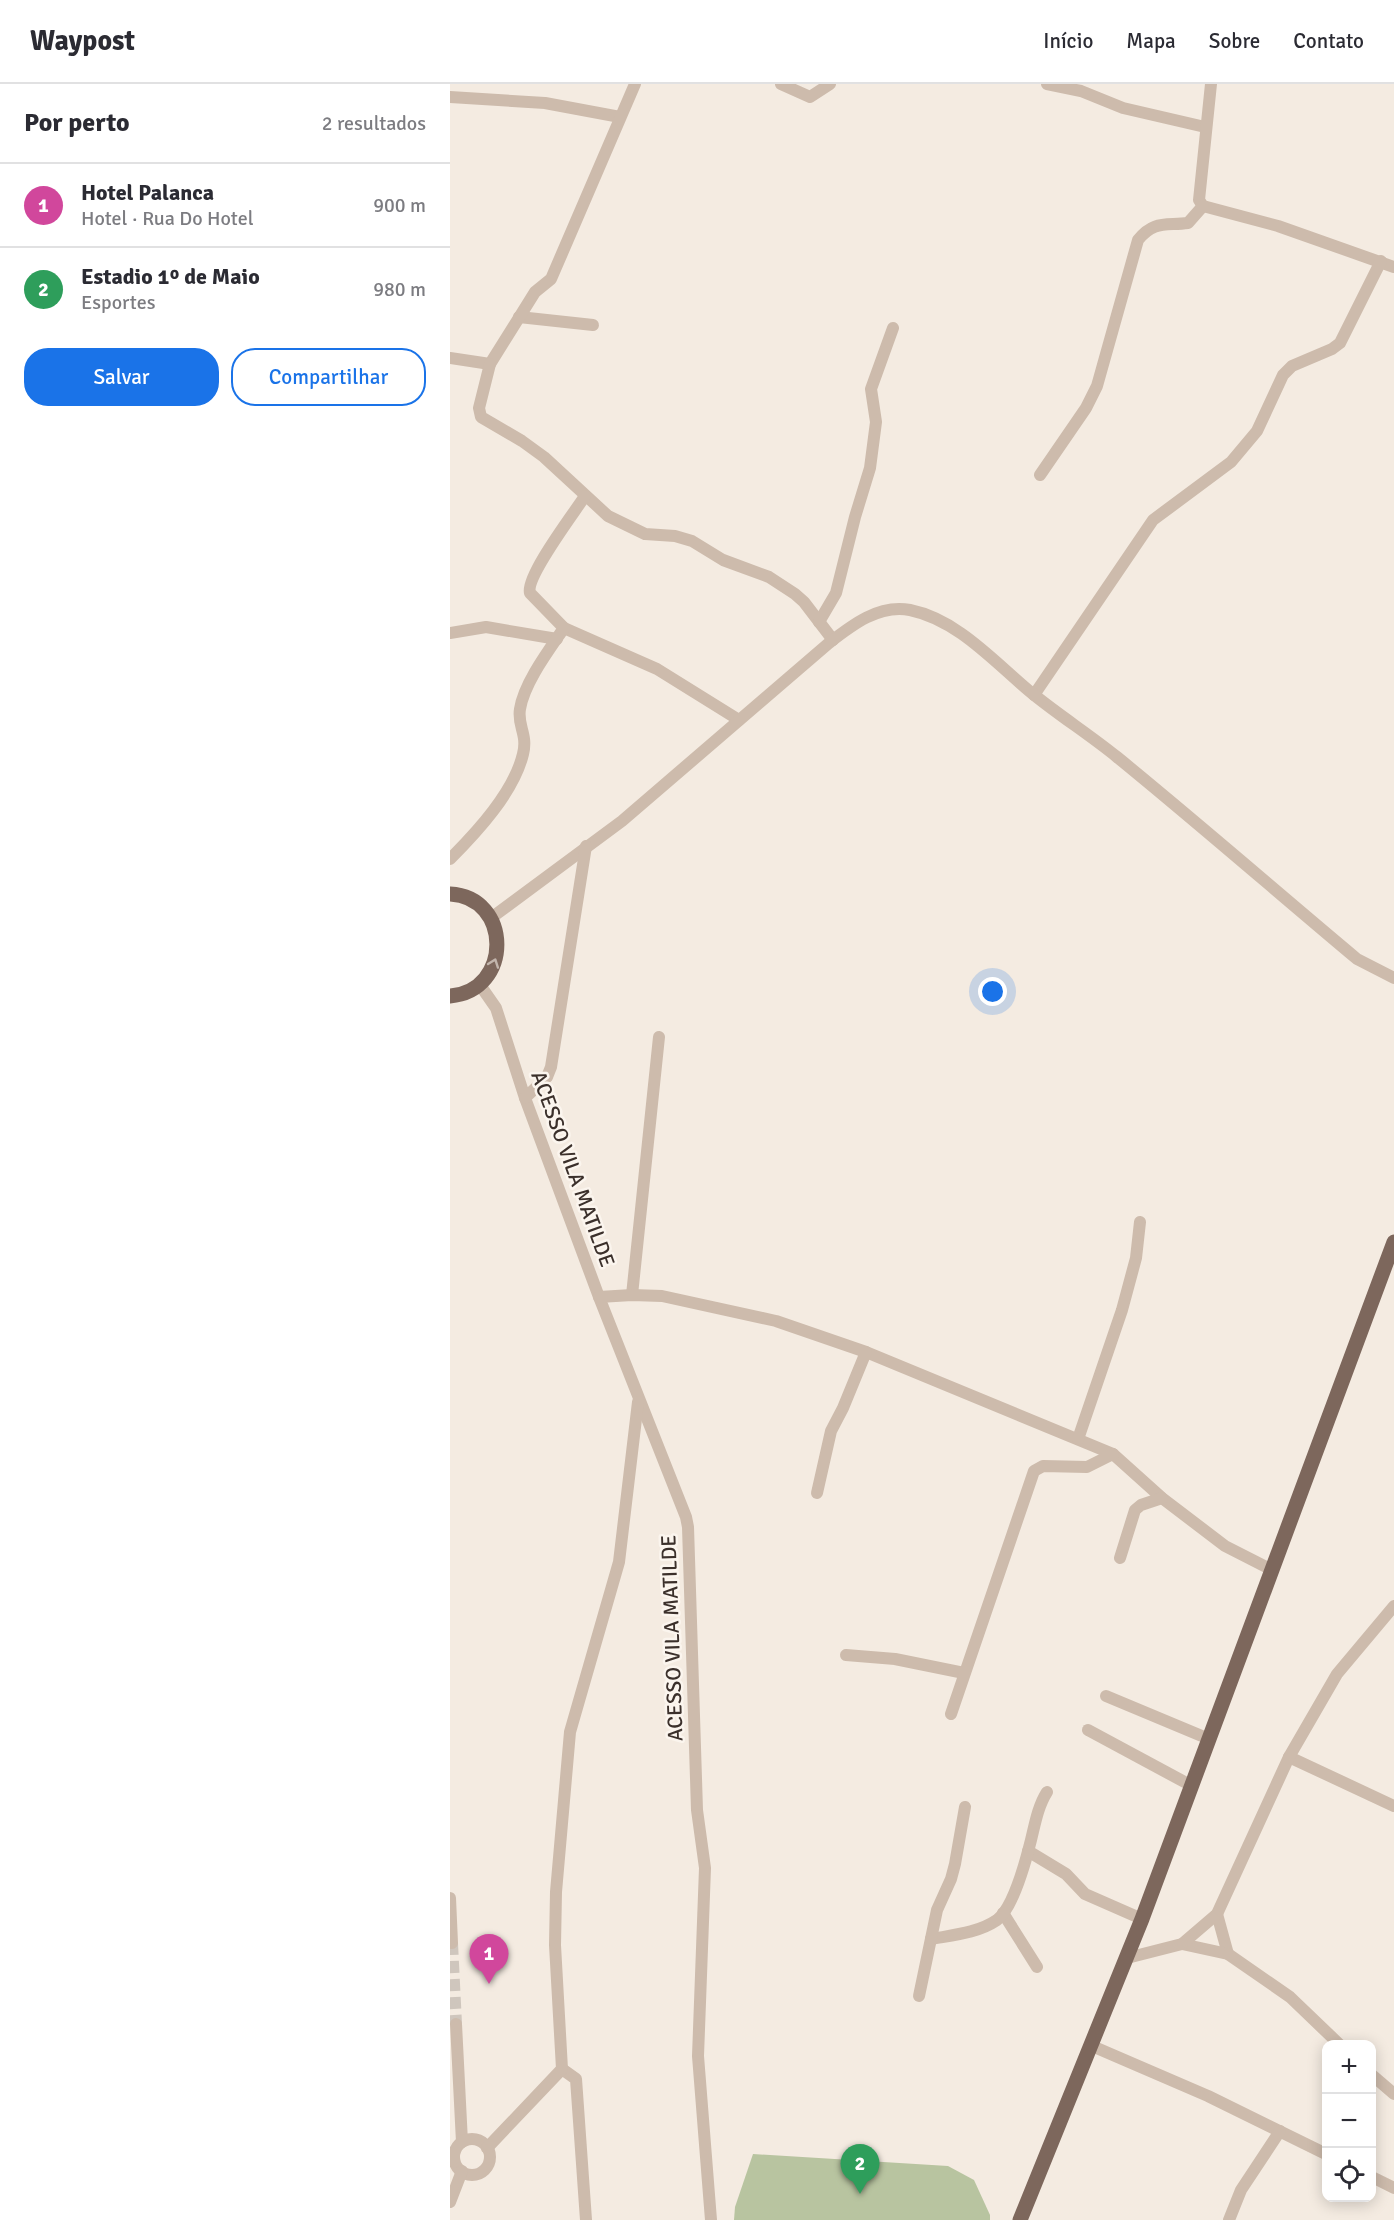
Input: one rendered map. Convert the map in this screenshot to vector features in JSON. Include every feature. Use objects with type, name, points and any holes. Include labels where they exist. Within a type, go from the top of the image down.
[{"type":"main road","points":[[452,892],[482,907],[491,918],[497,936],[497,955],[490,973],[480,985],[453,1000]]},
{"type":"main road","points":[[1020,2220],[1142,1919],[1394,1242]]},
{"type":"street","points":[[635,84],[551,279],[536,292],[490,364],[479,408],[481,417],[544,457],[608,516],[645,534],[675,536],[692,540],[723,560],[769,577],[795,594],[833,640]]},
{"type":"street","points":[[781,84],[810,97],[830,84]]},
{"type":"street","points":[[1047,84],[1081,91],[1123,108],[1205,127]]},
{"type":"street","points":[[1210,84],[1199,200],[1203,206],[1278,226],[1394,267]]},
{"type":"street","points":[[450,97],[545,103],[620,117]]},
{"type":"street","points":[[1040,475],[1086,408],[1097,386],[1138,240],[1155,226],[1188,223],[1203,206]]},
{"type":"street","points":[[1034,695],[1154,520],[1231,462],[1257,431],[1283,375],[1292,366],[1340,343],[1381,261]]},
{"type":"street","points":[[519,317],[593,326]]},
{"type":"street","points":[[819,622],[836,593],[870,468],[876,422],[871,389],[893,328]]},
{"type":"street","points":[[450,358],[490,364]]},
{"type":"street","points":[[561,633],[530,593],[529,585],[535,571],[585,496]]},
{"type":"street","points":[[491,918],[622,820],[855,623],[871,615],[907,610],[924,614],[947,625],[973,643],[1034,695],[1116,756],[1357,959],[1394,978]]},
{"type":"street","points":[[450,633],[486,627],[561,633],[657,669],[739,720]]},
{"type":"street","points":[[450,859],[494,808],[516,774],[526,740],[520,710],[526,690],[561,633]]},
{"type":"street","points":[[525,1098],[548,1077],[551,1067],[586,846]]},
{"type":"street","name":"ACESSO VILA MATILDE","points":[[480,985],[496,1008],[525,1098],[599,1297],[686,1516],[698,1810],[705,1868],[698,2056],[711,2220]]},
{"type":"street","points":[[632,1295],[659,1037]]},
{"type":"street","points":[[1078,1439],[1122,1310],[1136,1258],[1140,1221]]},
{"type":"street","points":[[599,1297],[662,1296],[776,1321],[866,1352],[1113,1454],[1162,1498],[1226,1546],[1272,1570]]},
{"type":"street","points":[[817,1493],[827,1442],[866,1352]]},
{"type":"street","points":[[487,2148],[562,2069],[555,1945],[556,1892],[570,1732],[619,1562],[638,1400]]},
{"type":"street","points":[[951,1714],[1034,1471],[1043,1466],[1087,1467],[1113,1454]]},
{"type":"street","points":[[1120,1558],[1135,1510],[1141,1505],[1162,1498]]},
{"type":"street","points":[[1182,1944],[1216,1914],[1288,1757],[1337,1674],[1394,1606]]},
{"type":"street","points":[[846,1655],[895,1659],[964,1672]]},
{"type":"street","points":[[1106,1696],[1209,1739]]},
{"type":"street","points":[[1088,1730],[1192,1786]]},
{"type":"street","points":[[1288,1757],[1394,1806]]},
{"type":"street","points":[[931,1939],[972,1932],[996,1921],[1003,1913],[1028,1851],[1038,1814],[1047,1792]]},
{"type":"street","points":[[919,1996],[937,1910],[951,1879],[966,1807]]},
{"type":"street","points":[[1028,1851],[1066,1874],[1085,1894],[1142,1919]]},
{"type":"street","points":[[450,1898],[453,1943]]},
{"type":"street","points":[[1003,1913],[1037,1967]]},
{"type":"street","points":[[1216,1914],[1228,1954]]},
{"type":"street","points":[[1127,1958],[1182,1944],[1228,1954],[1290,1997],[1335,2040]]},
{"type":"street","points":[[456,2024],[462,2142]]},
{"type":"street","points":[[1092,2046],[1208,2096],[1322,2152]]},
{"type":"street","points":[[562,2069],[576,2079],[585,2218]]},
{"type":"street","points":[[1376,2079],[1394,2094]]},
{"type":"street","points":[[1229,2220],[1241,2190],[1280,2131]]},
{"type":"street","points":[[474,2139],[482,2142],[487,2148],[490,2156],[485,2168],[474,2174],[462,2171],[456,2165],[454,2157],[456,2149],[462,2142],[474,2139]]},
{"type":"street","points":[[450,2202],[462,2171]]},
{"type":"street","points":[[1376,2179],[1394,2188]]},
{"type":"green space","points":[[753,2154],[948,2166],[974,2180],[990,2215],[990,2220],[734,2220],[735,2207]]},
{"type":"tunnel","points":[[452,1943],[456,2024]]},
{"type":"place","name":"Hotel Palanca","points":[[489,1984]]},
{"type":"place","name":"Estadio 1º de Maio","points":[[860,2194]]}]
